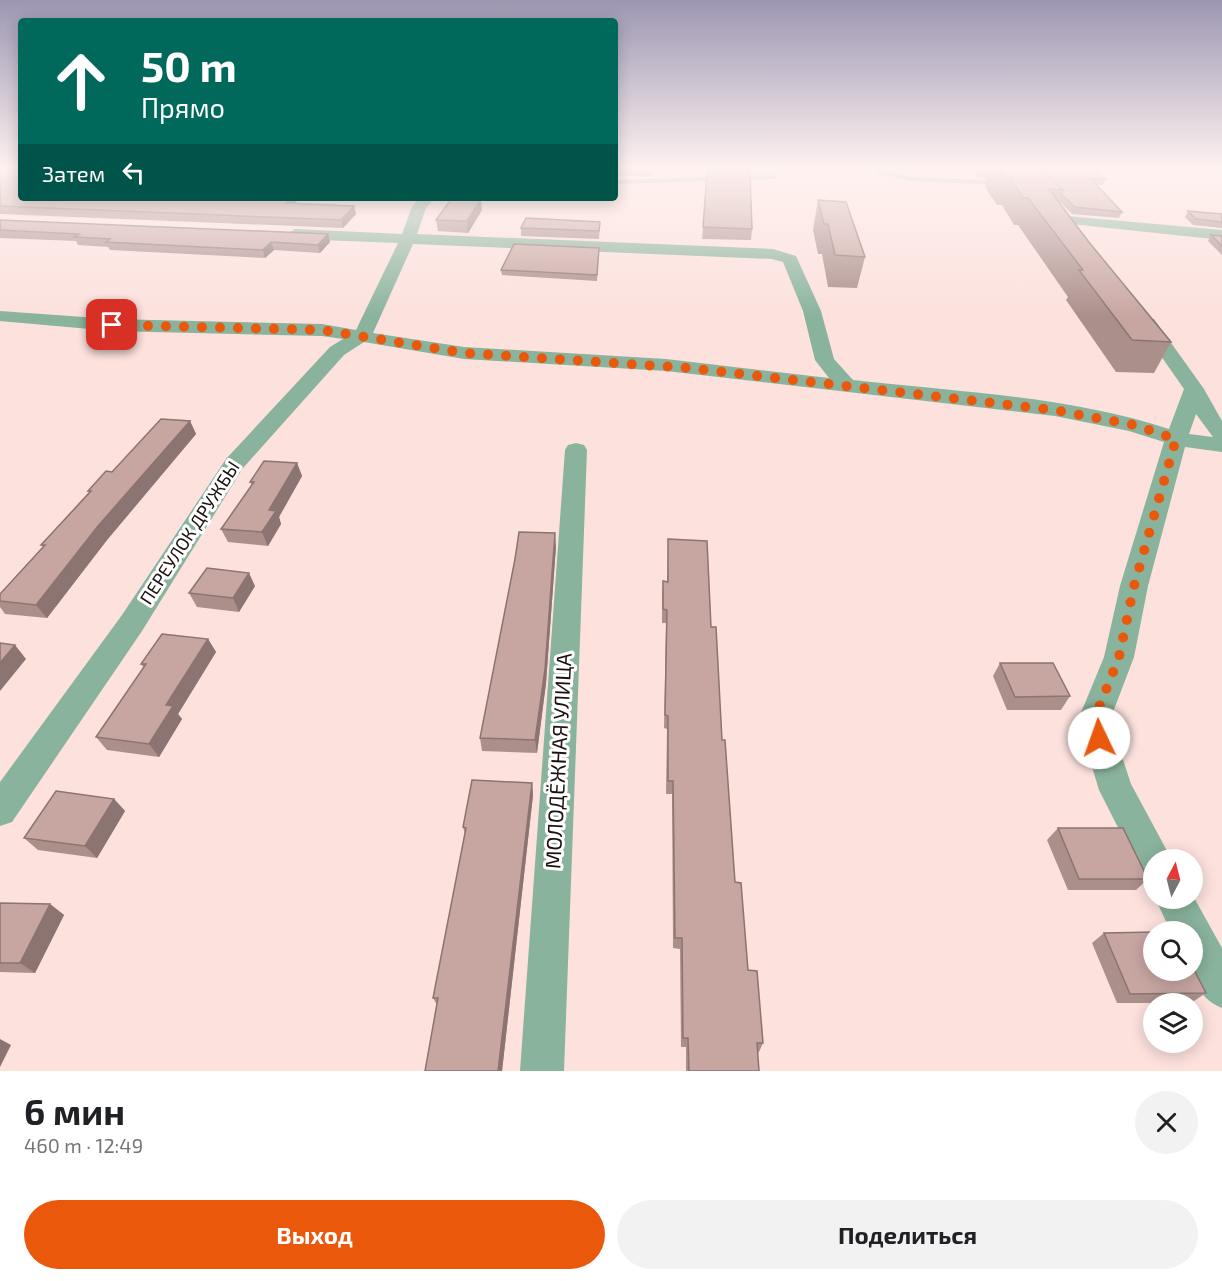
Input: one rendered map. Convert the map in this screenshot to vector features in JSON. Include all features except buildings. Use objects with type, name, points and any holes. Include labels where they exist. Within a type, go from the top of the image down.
[{"type":"street","points":[[363,335],[415,217]]},
{"type":"street","points":[[1063,217],[1081,238]]},
{"type":"street","points":[[1083,217],[1222,235]]},
{"type":"street","points":[[284,233],[410,232],[773,254],[790,259],[812,311],[825,360],[846,385]]},
{"type":"street","points":[[1137,310],[1194,389],[1210,421],[1222,434]]},
{"type":"street","points":[[0,316],[112,325],[305,329],[363,335],[464,353],[666,365],[1054,410],[1134,425],[1176,439],[1222,445]]},
{"type":"street","name":"ПЕРЕУЛОК ДРУЖБЫ","points":[[0,810],[132,623],[234,464],[337,351],[363,335]]},
{"type":"street","points":[[1148,849],[1116,790],[1094,720],[1119,657],[1134,586],[1176,439],[1194,389]]},
{"type":"street","name":"МОЛОДЁЖНАЯ УЛИЦА","points":[[542,1071],[576,450]]},
{"type":"street","points":[[1203,953],[1222,988]]},
{"type":"route","points":[[112,325],[322,330],[464,353],[666,365],[880,388],[1054,410],[1134,425],[1176,439],[1166,482],[1134,586],[1119,657],[1094,720],[1099,738]]}]
